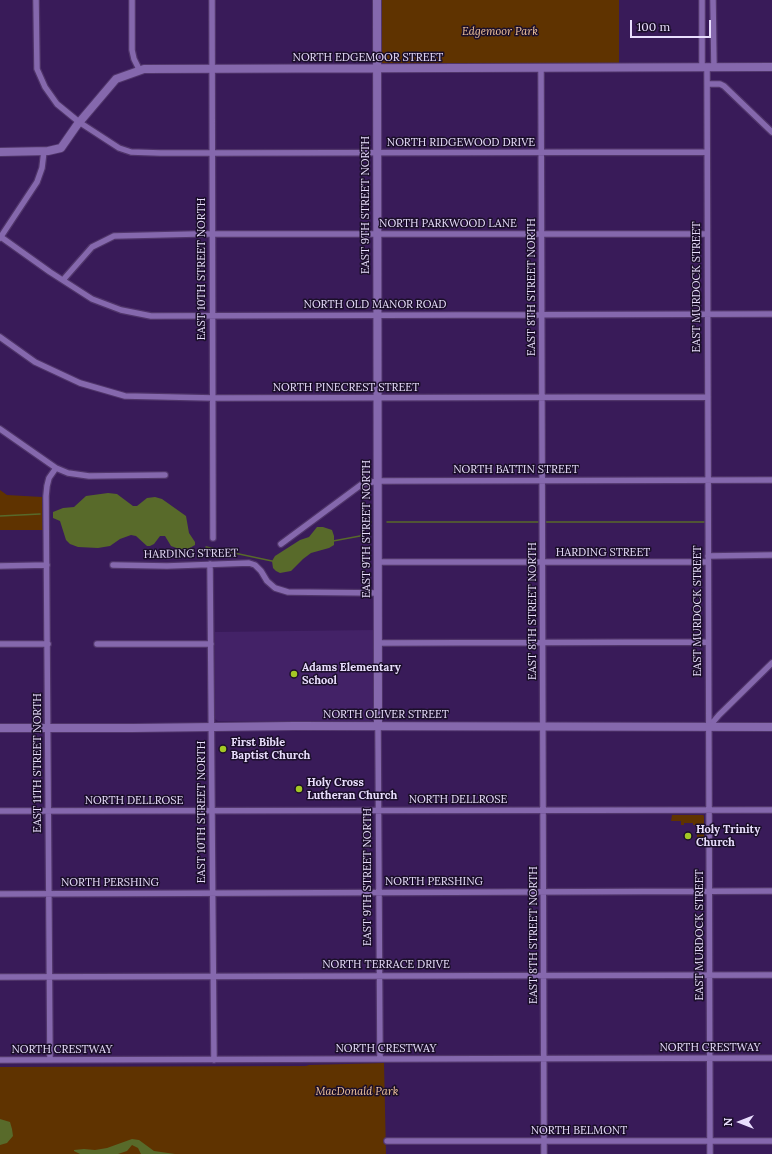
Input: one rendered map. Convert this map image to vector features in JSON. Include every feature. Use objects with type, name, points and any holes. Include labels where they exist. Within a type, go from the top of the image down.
[{"type":"street","name":"NORTH RIDGEWOOD DRIVE","points":[[36,0],[37,70],[45,87],[57,104],[80,122],[119,148],[131,152],[212,154],[707,152]]},
{"type":"street","points":[[132,0],[132,50],[134,60],[140,71]]},
{"type":"street","name":"EAST 10TH STREET NORTH","points":[[212,0],[213,538]]},
{"type":"street","name":"EAST 9TH STREET NORTH","points":[[377,0],[380,1058]]},
{"type":"street","points":[[702,0],[708,68]]},
{"type":"street","points":[[708,68],[713,0]]},
{"type":"street","name":"EAST 8TH STREET NORTH","points":[[541,68],[544,1154]]},
{"type":"street","name":"EAST MURDOCK STREET","points":[[708,68],[707,314],[710,1154]]},
{"type":"street","name":"NORTH EDGEMOOR STREET","points":[[0,152],[44,151],[61,148],[80,122],[116,79],[144,69],[772,68]]},
{"type":"street","points":[[707,84],[720,84],[724,86],[772,132]]},
{"type":"street","points":[[0,237],[37,182],[42,168],[44,151]]},
{"type":"street","name":"NORTH PARKWOOD LANE","points":[[63,280],[92,246],[114,236],[212,234],[707,234]]},
{"type":"street","name":"NORTH OLD MANOR ROAD","points":[[0,237],[92,298],[121,310],[151,316],[772,314]]},
{"type":"street","name":"NORTH PINECREST STREET","points":[[0,337],[35,362],[80,383],[125,396],[213,398],[708,398]]},
{"type":"street","points":[[0,429],[56,468],[68,473],[83,476],[165,475]]},
{"type":"street","name":"EAST 11TH STREET NORTH","points":[[50,1060],[47,486],[49,478],[56,468]]},
{"type":"street","name":"NORTH BATTIN STREET","points":[[281,544],[362,484],[378,481],[772,480]]},
{"type":"street","points":[[708,556],[772,555]]},
{"type":"street","name":"HARDING STREET","points":[[378,562],[708,562]]},
{"type":"street","name":"HARDING STREET","points":[[113,565],[249,563],[255,565],[267,581],[275,588],[288,592],[378,593]]},
{"type":"street","name":"EAST 10TH STREET NORTH","points":[[210,564],[214,1060]]},
{"type":"street","points":[[0,566],[48,565]]},
{"type":"street","points":[[378,643],[708,642]]},
{"type":"street","points":[[0,644],[48,644]]},
{"type":"street","points":[[97,644],[211,644]]},
{"type":"street","points":[[708,728],[772,663]]},
{"type":"street","name":"NORTH OLIVER STREET","points":[[0,728],[378,726],[772,727]]},
{"type":"street","name":"NORTH DELLROSE","points":[[0,811],[772,810]]},
{"type":"street","name":"NORTH PERSHING","points":[[0,894],[772,891]]},
{"type":"street","name":"NORTH TERRACE DRIVE","points":[[0,977],[772,975]]},
{"type":"street","name":"NORTH CRESTWAY","points":[[0,1060],[772,1058]]},
{"type":"street","name":"NORTH BELMONT","points":[[387,1141],[772,1141]]},
{"type":"shaded area","points":[[108,493],[117,494],[133,506],[137,506],[147,498],[155,497],[162,499],[186,516],[189,533],[195,542],[195,545],[188,549],[179,549],[171,546],[165,536],[160,536],[154,544],[147,546],[136,536],[131,535],[120,539],[110,546],[98,548],[78,547],[70,544],[66,540],[60,521],[53,518],[53,512],[63,508],[74,507],[86,496]]},
{"type":"shaded area","points":[[317,527],[332,530],[334,545],[311,553],[291,571],[280,573],[273,568],[272,561],[275,556],[300,540],[309,537]]},
{"type":"shaded area","name":"Adams Elementary School","points":[[374,630],[374,717],[371,721],[218,721],[215,719],[215,632]]},
{"type":"shaded area","points":[[0,1119],[10,1122],[13,1136],[7,1143],[0,1145]]},
{"type":"shaded area","points":[[132,1139],[139,1140],[154,1151],[175,1154],[141,1154],[138,1148],[132,1145],[127,1151],[118,1154],[80,1154],[74,1151],[107,1148]]},
{"type":"green space","name":"Edgemoor Park","points":[[382,0],[619,0],[619,63],[382,63]]},
{"type":"green space","points":[[0,490],[7,495],[42,497],[43,530],[0,530]]},
{"type":"green space","points":[[672,815],[703,815],[704,837],[697,837],[697,825],[693,825],[693,823],[684,823],[684,825],[681,825],[681,821],[671,821]]},
{"type":"green space","name":"MacDonald Park","points":[[384,1063],[386,1154],[0,1154],[0,1067],[306,1066]]},
{"type":"waterway","points":[[0,516],[40,514]]},
{"type":"waterway","points":[[333,541],[360,536],[371,522]]},
{"type":"waterway","points":[[387,522],[541,522]]},
{"type":"waterway","points":[[545,522],[707,522]]},
{"type":"waterway","points":[[206,547],[272,561]]},
{"type":"place","name":"Adams Elementary School","points":[[294,674]]},
{"type":"place","name":"First Bible Baptist Church","points":[[223,749]]},
{"type":"place","name":"Holy Cross Lutheran Church","points":[[299,789]]},
{"type":"place","name":"Holy Trinity Church","points":[[688,836]]}]
